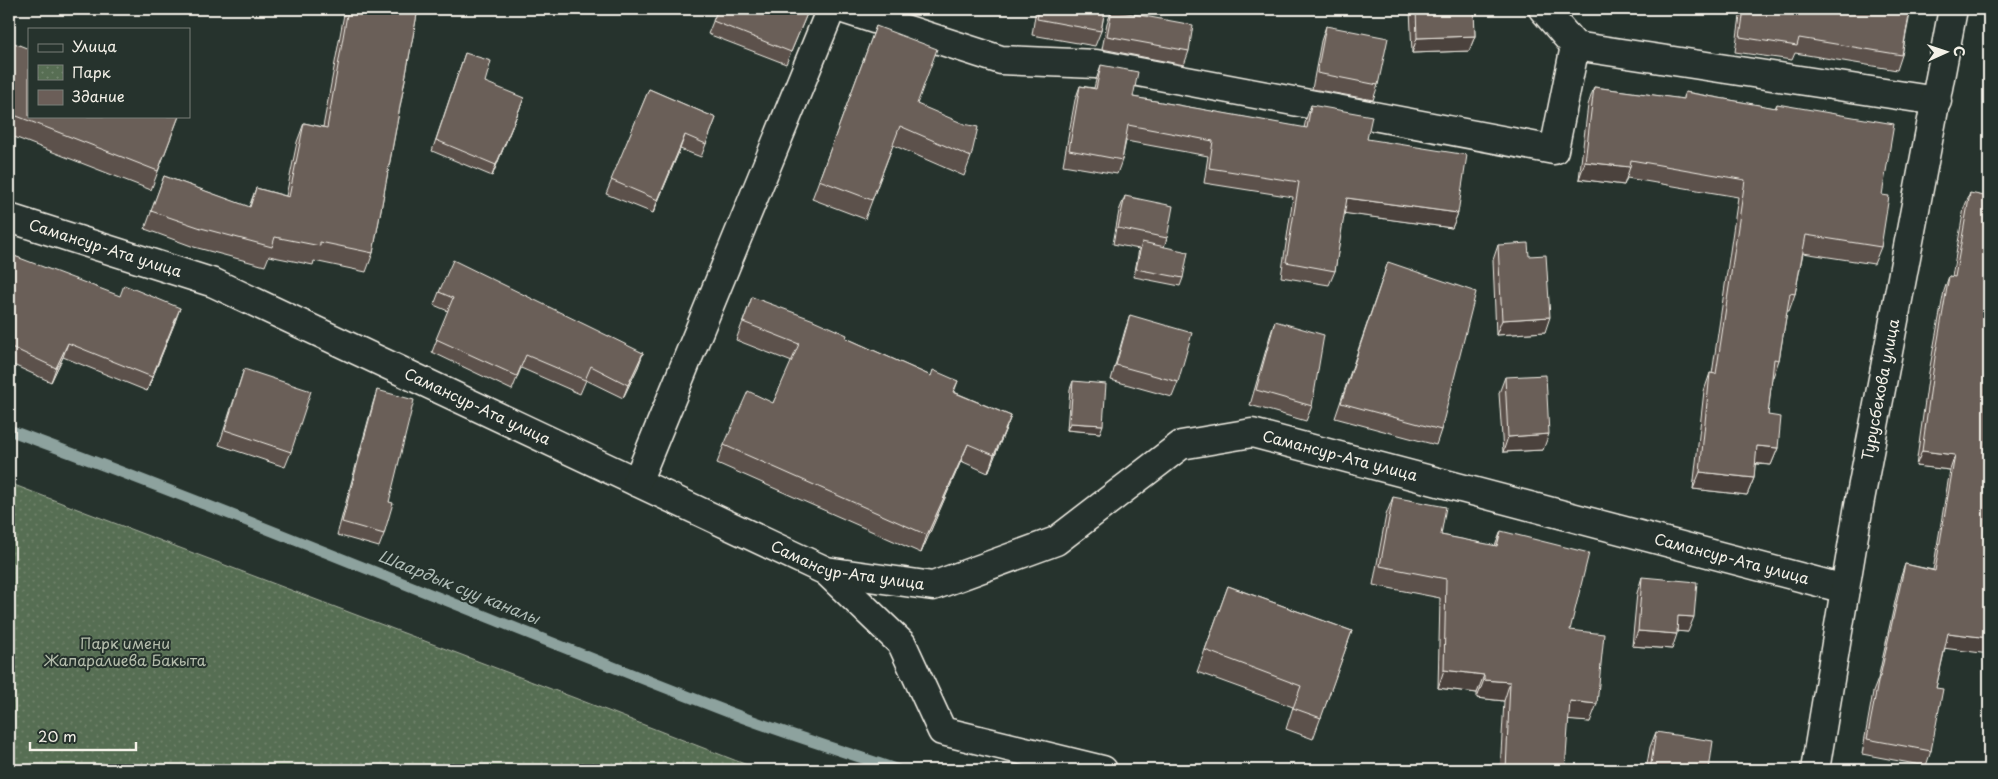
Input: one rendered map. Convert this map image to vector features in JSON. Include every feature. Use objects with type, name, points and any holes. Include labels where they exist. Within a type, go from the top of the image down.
[{"type":"street","points":[[636,482],[832,9]]},
{"type":"street","points":[[843,9],[1001,60],[1096,64],[1554,150],[1575,46]]},
{"type":"street","points":[[1543,9],[1575,46],[1937,101]]},
{"type":"street","name":"Турусбекова улица","points":[[1815,770],[1859,505],[1953,9]]},
{"type":"street","name":"Самансур-Ата улица","points":[[9,218],[214,283],[826,571],[933,586],[1056,541],[1182,445],[1252,433],[1845,589]]},
{"type":"street","points":[[826,571],[902,644],[942,731],[1103,770]]},
{"type":"green space","name":"Парк имени Жапаралиева Бакыта","points":[[9,483],[580,700],[760,770],[9,770]]},
{"type":"building","points":[[348,9],[418,9],[373,253],[320,242],[320,246],[275,237],[272,247],[201,228],[151,211],[164,176],[250,207],[256,188],[289,197],[304,123],[327,128]]},
{"type":"building","points":[[718,9],[809,9],[791,52],[713,21]]},
{"type":"building","points":[[1039,9],[1105,9],[1101,31],[1037,19]]},
{"type":"building","points":[[1416,9],[1474,9],[1475,36],[1417,38]]},
{"type":"building","points":[[1744,9],[1910,9],[1902,55],[1799,38],[1797,46],[1740,37]]},
{"type":"building","points":[[1112,10],[1193,25],[1189,51],[1107,36]]},
{"type":"building","points":[[876,26],[937,49],[917,104],[964,124],[978,127],[971,157],[900,126],[872,200],[819,180]]},
{"type":"building","points":[[1326,26],[1388,38],[1378,85],[1317,73]]},
{"type":"building","points":[[9,41],[28,49],[28,118],[178,118],[158,171],[9,113]]},
{"type":"building","points":[[465,53],[491,61],[485,82],[524,98],[496,165],[436,140]]},
{"type":"building","points":[[1101,65],[1138,72],[1133,97],[1307,128],[1311,105],[1372,116],[1367,139],[1467,155],[1458,213],[1347,198],[1335,271],[1286,262],[1299,182],[1209,168],[1213,141],[1128,125],[1122,160],[1069,150],[1080,86],[1096,89]]},
{"type":"building","points":[[1594,87],[1684,99],[1685,92],[1776,108],[1777,104],[1894,124],[1882,195],[1889,196],[1881,247],[1806,235],[1795,294],[1790,293],[1779,360],[1774,359],[1768,415],[1781,417],[1778,448],[1757,446],[1754,478],[1700,472],[1710,373],[1716,374],[1745,180],[1631,160],[1630,167],[1585,162]]},
{"type":"building","points":[[649,89],[716,118],[706,144],[685,135],[658,200],[611,180]]},
{"type":"building","points":[[1970,193],[1989,197],[1989,638],[1948,633],[1936,688],[1943,689],[1931,751],[1867,739],[1905,564],[1935,571],[1955,455],[1922,451],[1949,276],[1955,277]]},
{"type":"building","points":[[1125,196],[1173,206],[1167,238],[1118,228]]},
{"type":"building","points":[[1142,242],[1188,252],[1183,278],[1136,269]]},
{"type":"building","points":[[1528,243],[1529,256],[1546,255],[1550,317],[1502,320],[1498,245]]},
{"type":"building","points":[[9,254],[120,296],[124,285],[180,308],[152,377],[68,343],[56,368],[9,346]]},
{"type":"building","points":[[453,260],[643,353],[628,385],[591,366],[585,380],[526,355],[517,376],[436,339],[453,298],[439,292]]},
{"type":"building","points":[[1388,262],[1476,292],[1441,430],[1341,403]]},
{"type":"building","points":[[752,297],[811,319],[847,335],[846,338],[931,376],[933,370],[958,381],[953,392],[1011,416],[994,455],[968,444],[927,535],[724,445],[748,391],[773,403],[799,344],[743,322]]},
{"type":"building","points":[[1130,315],[1192,333],[1178,382],[1116,365]]},
{"type":"building","points":[[1275,321],[1324,335],[1312,406],[1256,390]]},
{"type":"building","points":[[244,369],[311,391],[291,452],[225,430]]},
{"type":"building","points":[[1546,375],[1549,434],[1508,437],[1505,377]]},
{"type":"building","points":[[1073,381],[1106,384],[1103,425],[1070,423]]},
{"type":"building","points":[[377,390],[414,400],[389,502],[393,503],[384,534],[342,522]]},
{"type":"building","points":[[1393,497],[1446,507],[1441,535],[1497,546],[1501,531],[1589,553],[1570,630],[1604,634],[1597,704],[1570,701],[1565,770],[1506,770],[1510,682],[1484,680],[1484,675],[1444,670],[1446,579],[1380,566]]},
{"type":"building","points":[[1642,577],[1697,582],[1694,617],[1678,616],[1677,634],[1638,631]]},
{"type":"building","points":[[1228,586],[1352,631],[1321,718],[1293,708],[1301,686],[1205,650]]},
{"type":"building","points":[[1656,732],[1713,741],[1709,770],[1650,770]]},
{"type":"waterway","name":"Шаардык суу каналы","points":[[9,430],[280,534],[731,713],[898,770]]}]
